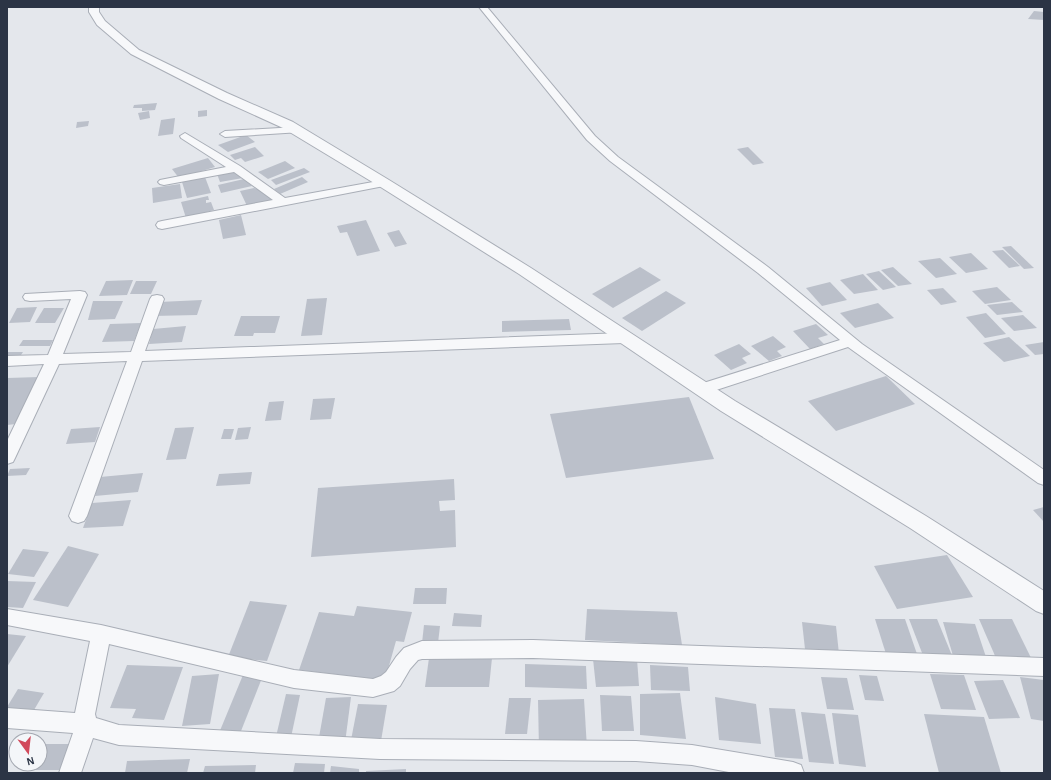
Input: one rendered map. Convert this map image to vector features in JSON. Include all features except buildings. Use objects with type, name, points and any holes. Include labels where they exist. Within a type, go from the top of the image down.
[{"type":"street","points":[[94,7],[94,12],[101,23],[136,52],[223,96],[297,130],[525,270],[702,389],[918,522],[1044,604]]},
{"type":"street","points":[[483,7],[597,144],[614,159],[762,270],[850,342],[1044,479]]},
{"type":"street","points":[[225,134],[297,130]]},
{"type":"street","points":[[185,136],[236,168],[283,202]]},
{"type":"street","points":[[164,182],[236,168]]},
{"type":"street","points":[[162,225],[384,183]]},
{"type":"street","points":[[7,458],[53,361],[80,295],[30,297]]},
{"type":"street","points":[[78,516],[157,299]]},
{"type":"street","points":[[8,361],[53,361],[624,338]]},
{"type":"street","points":[[702,389],[850,342]]},
{"type":"street","points":[[7,617],[101,634],[294,679],[373,688],[387,684],[394,679],[402,663],[411,654],[422,650],[533,649],[1044,667]]},
{"type":"street","points":[[70,773],[87,724],[85,714],[101,634]]},
{"type":"street","points":[[7,718],[87,724],[98,730],[119,735],[380,749],[636,751],[692,754],[793,773]]}]
